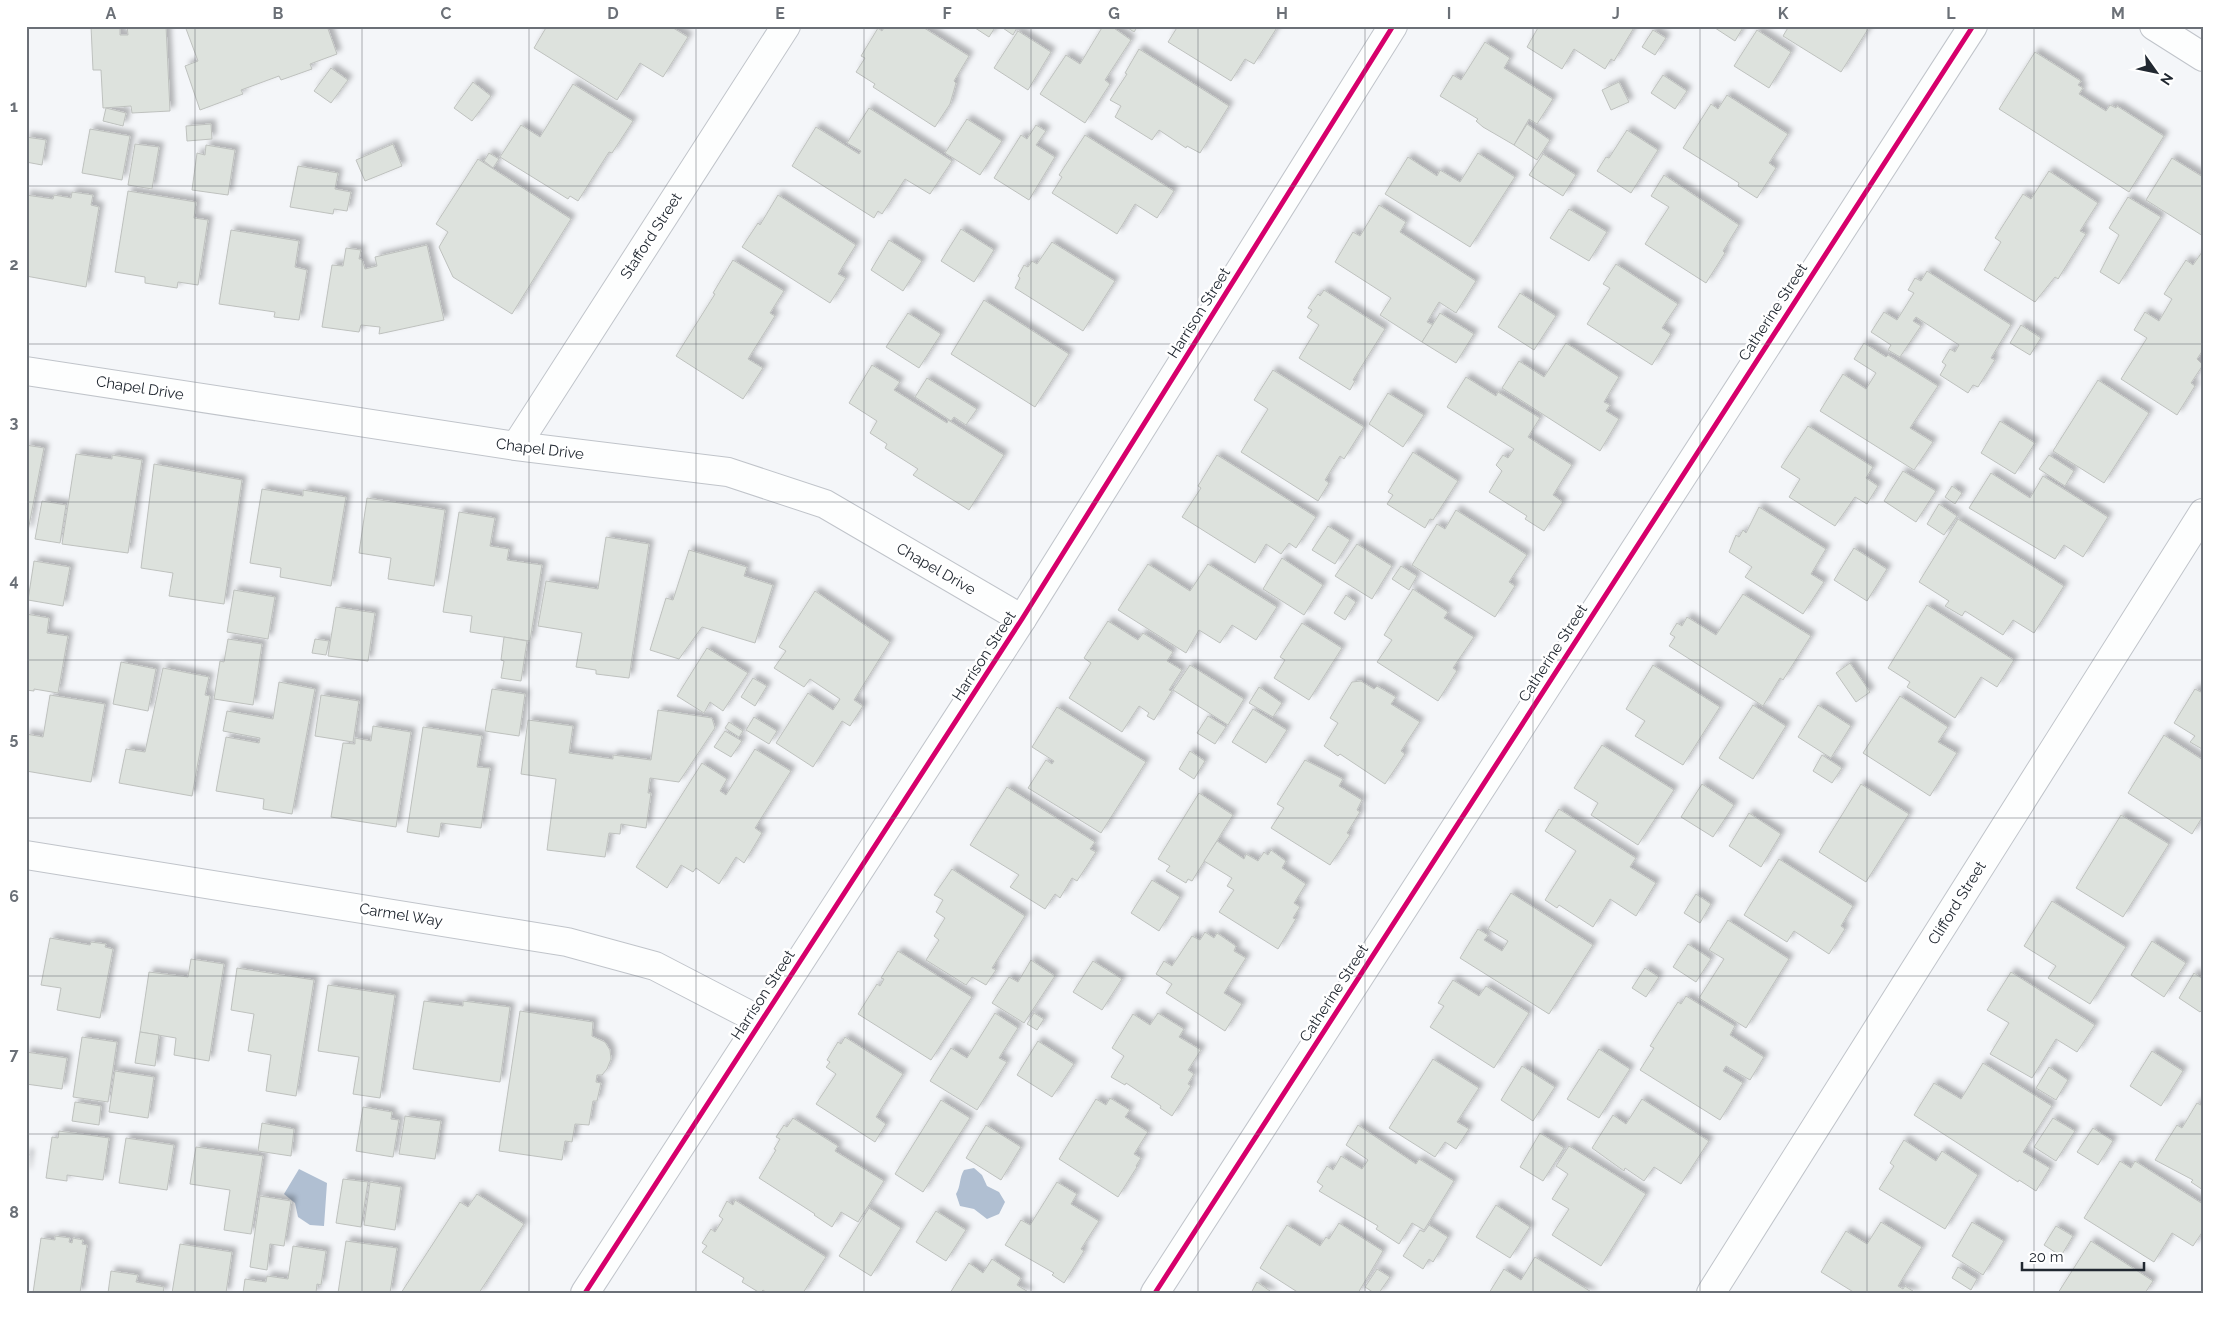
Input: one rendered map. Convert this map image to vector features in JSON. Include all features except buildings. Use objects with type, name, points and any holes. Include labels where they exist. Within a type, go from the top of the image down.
[{"type":"street","name":"Stafford Street","points":[[516,446],[786,26]]},
{"type":"street","name":"Harrison Street","points":[[586,1293],[1022,619],[1393,26]]},
{"type":"street","name":"Catherine Street","points":[[1155,1293],[1972,26]]},
{"type":"street","points":[[2154,26],[2203,57]]},
{"type":"street","name":"Chapel Drive","points":[[26,371],[516,446],[728,472],[825,504],[1022,619]]},
{"type":"street","name":"Clifford Street","points":[[1710,1293],[2203,513]]},
{"type":"street","name":"Carmel Way","points":[[26,855],[567,942],[655,966],[761,1021]]},
{"type":"water","points":[[974,1168],[982,1175],[987,1186],[999,1192],[1005,1202],[999,1214],[987,1219],[974,1209],[960,1206],[956,1194],[964,1170]]},
{"type":"water","points":[[299,1169],[327,1183],[324,1226],[310,1225],[298,1217],[295,1203],[284,1194]]},
{"type":"cycle path","points":[[585,1293],[1022,619],[1393,26]]},
{"type":"cycle path","points":[[1155,1293],[1973,26]]}]
